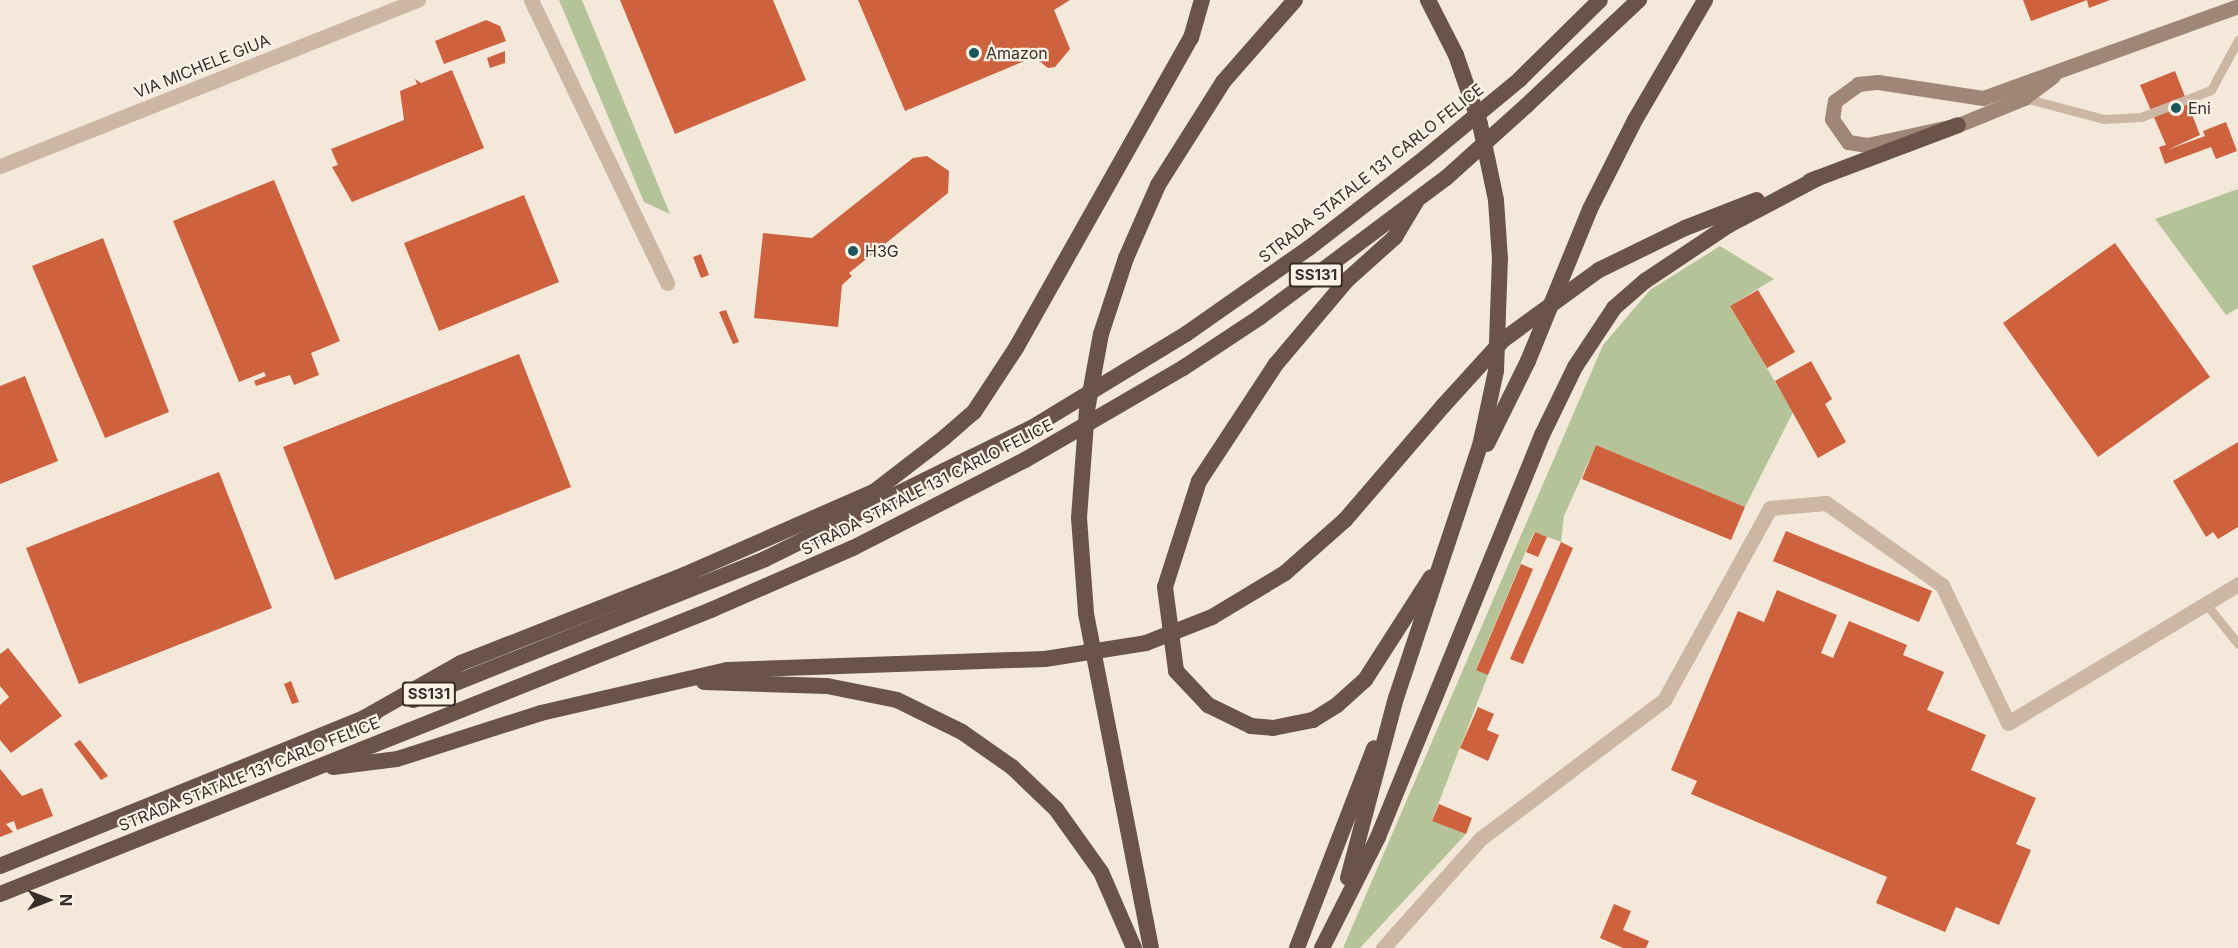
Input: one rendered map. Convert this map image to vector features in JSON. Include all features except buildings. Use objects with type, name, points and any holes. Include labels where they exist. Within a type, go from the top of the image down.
[{"type":"highway","points":[[364,718],[460,663],[674,579],[875,491],[945,437],[974,412],[1016,348],[1186,49],[1202,0]]},
{"type":"highway","points":[[1151,948],[1086,613],[1078,518],[1087,410],[1101,334],[1125,258],[1158,185],[1222,82],[1295,0]]},
{"type":"highway","points":[[1296,948],[1396,698],[1468,483],[1496,371],[1500,319],[1496,200],[1477,114],[1456,55],[1428,0]]},
{"type":"highway","name":"STRADA STATALE 131 CARLO FELICE","points":[[0,866],[765,559],[1033,427],[1186,334],[1309,248],[1425,158],[1520,78],[1600,0]]},
{"type":"highway","name":"STRADA STATALE 131 CARLO FELICE","points":[[0,894],[711,610],[853,548],[1025,460],[1183,368],[1416,202],[1527,105],[1638,0]]},
{"type":"highway","points":[[1468,483],[1528,362],[1590,209],[1635,120],[1705,0]]},
{"type":"highway","points":[[307,771],[398,759],[541,713],[688,682],[727,670],[820,664],[1045,659],[1138,645],[1212,616],[1285,573],[1345,520],[1503,340],[1599,270],[1684,228],[1958,125]]},
{"type":"highway","points":[[1322,948],[1341,905],[1378,837],[1543,433],[1575,367],[1614,308],[1645,281],[1729,225],[1818,178]]},
{"type":"highway","points":[[1416,202],[1395,237],[1347,280],[1276,364],[1199,480],[1166,587],[1176,671],[1208,705],[1251,726],[1273,728],[1313,720],[1337,705],[1365,680],[1443,559]]},
{"type":"highway","points":[[688,682],[827,686],[897,700],[962,732],[1012,767],[1056,809],[1101,872],[1134,948]]},
{"type":"highway","points":[[1341,905],[1396,698]]},
{"type":"main road","points":[[2053,76],[2024,98],[1958,125],[1857,145],[1840,136],[1832,110],[1841,94],[1868,82],[1973,99],[2053,76],[2238,6]]},
{"type":"street","name":"VIA MICHELE GIUA","points":[[0,166],[418,0]]},
{"type":"street","points":[[531,0],[667,283]]},
{"type":"street","points":[[1383,948],[1480,839],[1664,700],[1770,508],[1826,503],[1942,585],[2008,723],[2238,584]]},
{"type":"lane","points":[[2024,98],[2104,119],[2141,117],[2211,90],[2238,40]]},
{"type":"lane","points":[[2206,603],[2238,644]]},
{"type":"green space","points":[[559,0],[582,0],[670,214],[644,202]]},
{"type":"green space","points":[[2238,189],[2238,308],[2226,315],[2155,219]]},
{"type":"green space","points":[[1720,246],[1774,279],[1730,306],[1793,412],[1745,507],[1596,445],[1564,516],[1561,542],[1534,532],[1476,669],[1488,675],[1432,820],[1466,834],[1360,948],[1343,948],[1603,345],[1650,290]]},
{"type":"place","name":"Amazon","points":[[974,53]]},
{"type":"place","name":"Eni","points":[[2176,108]]},
{"type":"place","name":"H3G","points":[[853,251]]}]
